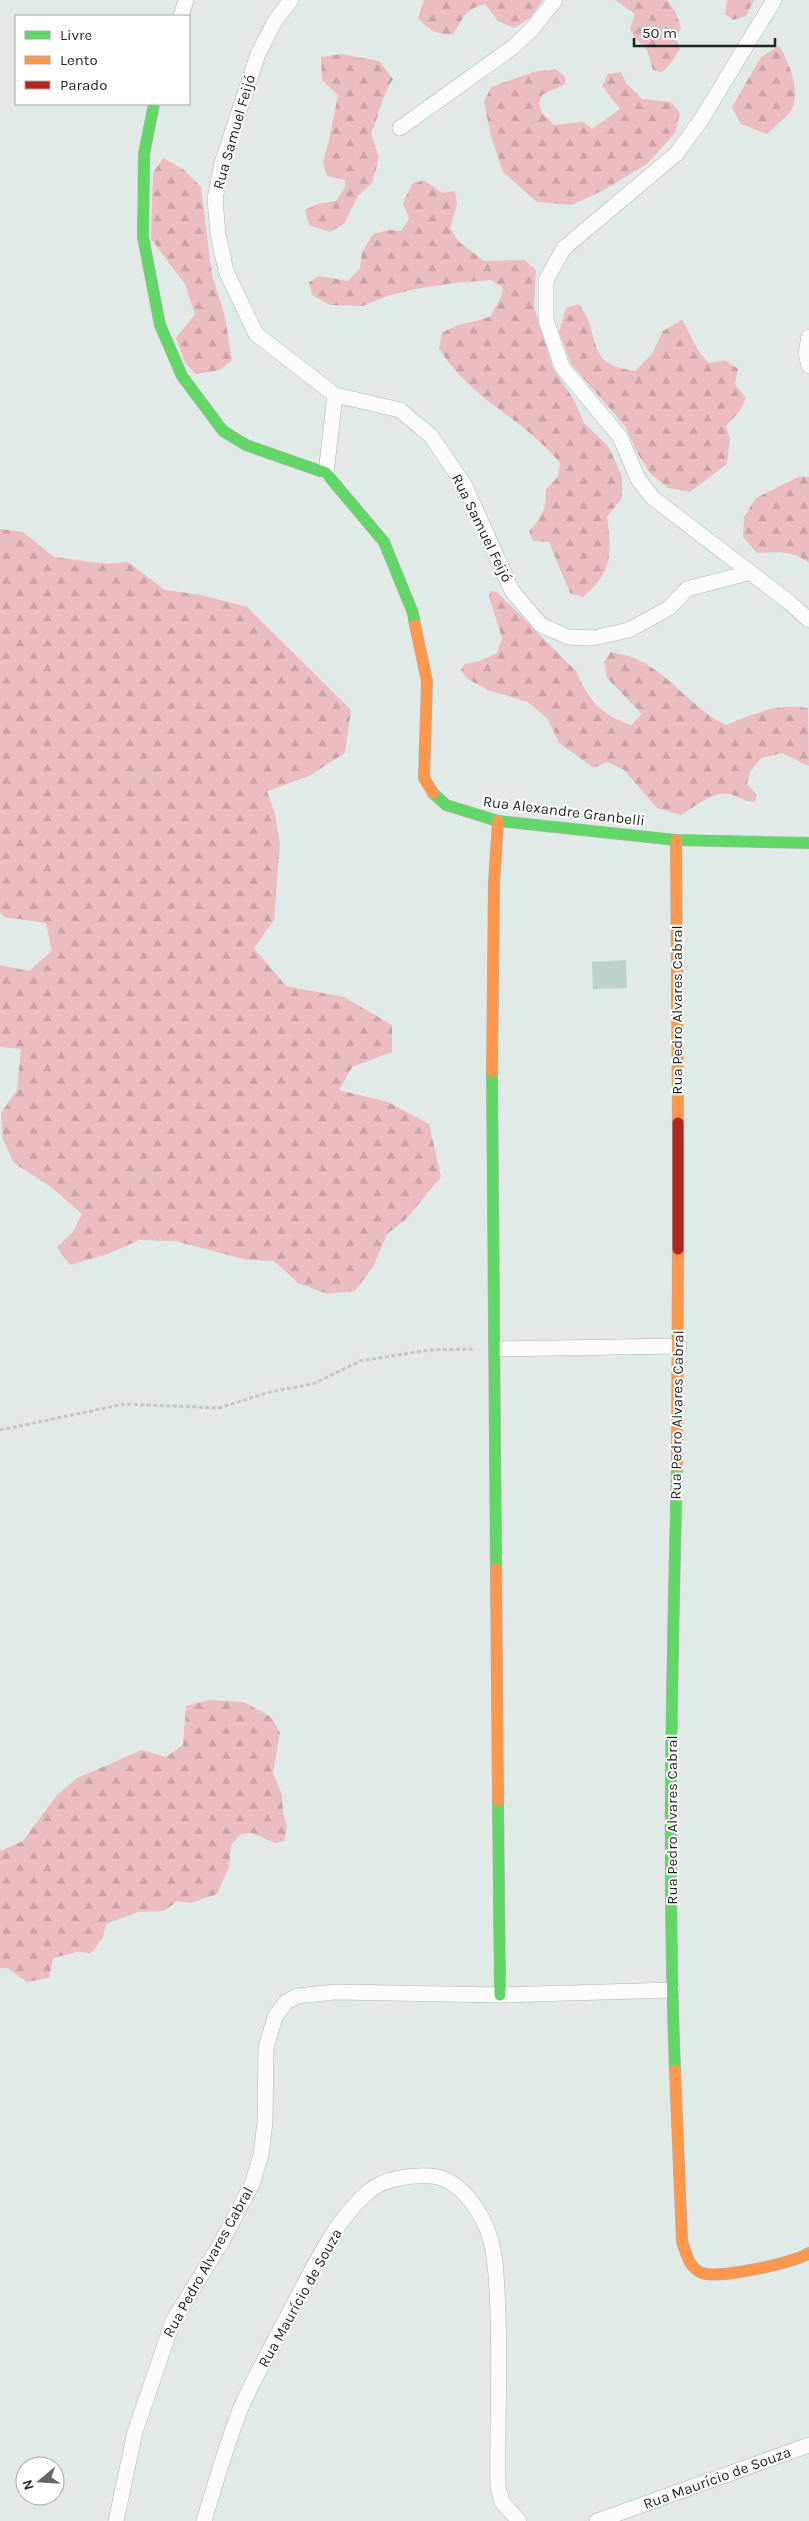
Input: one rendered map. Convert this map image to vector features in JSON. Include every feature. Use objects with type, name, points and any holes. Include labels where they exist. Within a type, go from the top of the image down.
[{"type":"street","points":[[181,15],[186,0]]},
{"type":"street","name":"Rua Samuel Feijó","points":[[291,0],[275,21],[258,54],[222,163],[215,199],[226,271],[256,334],[335,395],[400,410],[431,436],[465,486],[512,591],[541,625],[568,637],[593,638],[629,630],[670,608],[687,590],[748,573]]},
{"type":"street","points":[[400,128],[513,47],[532,29],[555,0]]},
{"type":"street","points":[[774,0],[701,120],[676,154],[564,248],[546,280],[546,320],[562,367],[620,438],[644,489],[809,620]]},
{"type":"street","points":[[154,105],[144,154],[143,237],[160,325],[182,376],[223,431],[246,445],[326,473],[335,395]]},
{"type":"street","points":[[809,337],[806,354],[809,366]]},
{"type":"street","name":"Rua Alexandre Granbelli","points":[[326,473],[384,542],[413,613],[427,681],[424,778],[433,794],[446,804],[498,821],[676,840],[809,842]]},
{"type":"street","points":[[498,821],[494,882],[492,1029],[497,1349],[500,1995]]},
{"type":"street","name":"Rua Pedro Alvares Cabral","points":[[676,840],[679,1346],[671,1741],[672,1990],[682,2241],[688,2262],[702,2273],[720,2275],[802,2257],[809,2253]]},
{"type":"street","points":[[497,1349],[679,1346]]},
{"type":"street","name":"Rua Pedro Alvares Cabral","points":[[116,2521],[135,2432],[173,2321],[221,2243],[252,2184],[261,2155],[266,2048],[275,2018],[286,2002],[297,1996],[335,1992],[500,1995],[672,1990]]},
{"type":"street","name":"Rua Maurício de Souza","points":[[204,2521],[216,2478],[241,2409],[315,2264],[347,2214],[370,2190],[398,2178],[419,2175],[436,2176],[451,2182],[462,2191],[480,2216],[491,2240],[497,2281],[499,2338],[498,2487],[502,2502],[519,2521]]},
{"type":"street","name":"Rua Maurício de Souza","points":[[597,2521],[809,2445]]},
{"type":"path","points":[[0,1430],[126,1404],[219,1408],[270,1392],[313,1384],[360,1361],[429,1350],[497,1349]]},
{"type":"green space","points":[[424,0],[543,0],[530,18],[514,28],[498,21],[485,4],[471,9],[453,34],[442,34],[426,26],[418,18]]},
{"type":"green space","points":[[615,0],[667,0],[676,13],[681,28],[676,39],[680,49],[672,62],[662,72],[653,70],[647,50],[634,37],[630,29],[635,14]]},
{"type":"green space","points":[[727,0],[754,0],[746,16],[733,20],[725,14]]},
{"type":"green space","points":[[779,46],[787,60],[793,78],[795,88],[794,105],[790,112],[767,134],[741,124],[732,107],[761,57]]},
{"type":"green space","points":[[342,54],[379,61],[393,79],[386,92],[371,133],[379,158],[372,183],[358,196],[344,224],[330,232],[309,225],[305,210],[317,204],[336,201],[345,187],[345,180],[327,176],[323,162],[338,95],[322,80],[321,57]]},
{"type":"green space","points":[[555,69],[565,77],[565,84],[542,95],[539,103],[542,113],[554,125],[583,122],[592,129],[620,109],[602,86],[608,74],[621,72],[626,83],[642,99],[671,102],[680,113],[675,133],[647,164],[602,191],[571,205],[537,202],[503,172],[491,136],[484,102],[491,87],[534,72]]},
{"type":"green space","points":[[163,158],[183,169],[201,187],[212,275],[225,317],[232,360],[220,370],[196,374],[185,363],[176,338],[195,314],[185,284],[151,239],[153,173]]},
{"type":"green space","points":[[424,180],[442,193],[455,191],[457,204],[450,228],[458,241],[484,261],[524,260],[536,270],[534,307],[553,368],[574,400],[584,423],[608,446],[622,476],[622,498],[607,517],[610,541],[608,561],[600,579],[583,597],[570,593],[549,542],[533,541],[529,531],[543,512],[546,489],[558,477],[560,463],[530,433],[466,382],[439,348],[442,333],[455,326],[491,316],[503,288],[491,280],[454,283],[415,289],[387,296],[363,306],[330,305],[312,295],[309,282],[319,276],[348,281],[360,268],[362,252],[373,234],[389,230],[401,231],[409,219],[403,203],[412,184]]},
{"type":"green space","points":[[579,304],[589,322],[595,345],[602,358],[614,366],[635,371],[652,354],[663,331],[682,320],[697,348],[709,363],[725,360],[738,369],[735,384],[746,398],[740,411],[726,426],[730,439],[727,464],[690,492],[668,488],[650,473],[638,454],[625,426],[571,364],[559,332],[566,308]]},
{"type":"green space","points":[[798,477],[809,477],[809,563],[791,554],[778,552],[757,553],[743,537],[744,517],[756,498]]},
{"type":"green space","points":[[0,529],[23,532],[54,557],[108,564],[128,562],[165,590],[201,595],[247,607],[351,710],[345,753],[309,776],[267,791],[275,814],[280,844],[274,920],[254,948],[286,986],[344,997],[392,1025],[392,1052],[352,1067],[339,1090],[388,1102],[429,1124],[441,1177],[406,1219],[387,1234],[373,1267],[355,1291],[327,1294],[298,1283],[274,1261],[247,1260],[175,1241],[139,1240],[108,1254],[70,1265],[57,1247],[72,1233],[82,1214],[51,1187],[14,1163],[3,1140],[1,1113],[17,1090],[21,1049],[0,1047],[0,965],[29,971],[52,951],[46,923],[4,917],[0,912]]},
{"type":"green space","points":[[490,591],[497,592],[576,671],[586,691],[603,711],[620,721],[631,725],[642,714],[607,678],[604,662],[611,652],[631,657],[647,665],[702,710],[726,725],[766,710],[786,707],[808,708],[809,766],[782,753],[761,758],[750,772],[747,784],[757,795],[755,802],[736,796],[719,794],[706,799],[681,815],[657,808],[624,770],[607,762],[594,768],[559,743],[548,719],[528,702],[488,690],[466,678],[461,670],[465,664],[480,661],[497,653],[502,638],[489,597]]},
{"type":"green space","points":[[209,1700],[244,1702],[271,1717],[280,1733],[273,1773],[282,1795],[283,1812],[287,1827],[284,1841],[275,1843],[252,1833],[241,1834],[231,1845],[229,1867],[217,1894],[191,1903],[177,1901],[164,1911],[138,1912],[106,1924],[103,1938],[91,1953],[77,1952],[53,1958],[49,1978],[27,1982],[7,1968],[0,1968],[0,1849],[1,1851],[23,1841],[57,1795],[77,1778],[142,1750],[166,1757],[183,1745],[186,1706]]},
{"type":"building","points":[[626,960],[627,988],[593,989],[592,962]]},
{"type":"traffic: fast","points":[[154,105],[144,154],[143,237],[160,325],[182,376],[223,431],[246,445],[326,473],[384,542],[413,613],[415,625]]},
{"type":"traffic: fast","points":[[433,793],[446,805],[498,821],[676,840],[809,843]]},
{"type":"traffic: fast","points":[[492,1072],[496,1569]]},
{"type":"traffic: fast","points":[[675,2070],[671,1844],[677,1467]]},
{"type":"traffic: fast","points":[[498,1801],[500,1995]]},
{"type":"traffic: slow","points":[[415,625],[427,681],[424,778],[433,793]]},
{"type":"traffic: slow","points":[[492,1072],[494,882],[498,821]]},
{"type":"traffic: slow","points":[[676,840],[678,1123]]},
{"type":"traffic: slow","points":[[677,1467],[678,1249]]},
{"type":"traffic: slow","points":[[496,1569],[498,1801]]},
{"type":"traffic: slow","points":[[675,2070],[682,2241],[691,2264],[702,2273],[724,2274],[773,2265],[809,2253]]},
{"type":"traffic: jam","points":[[678,1123],[678,1249]]}]
